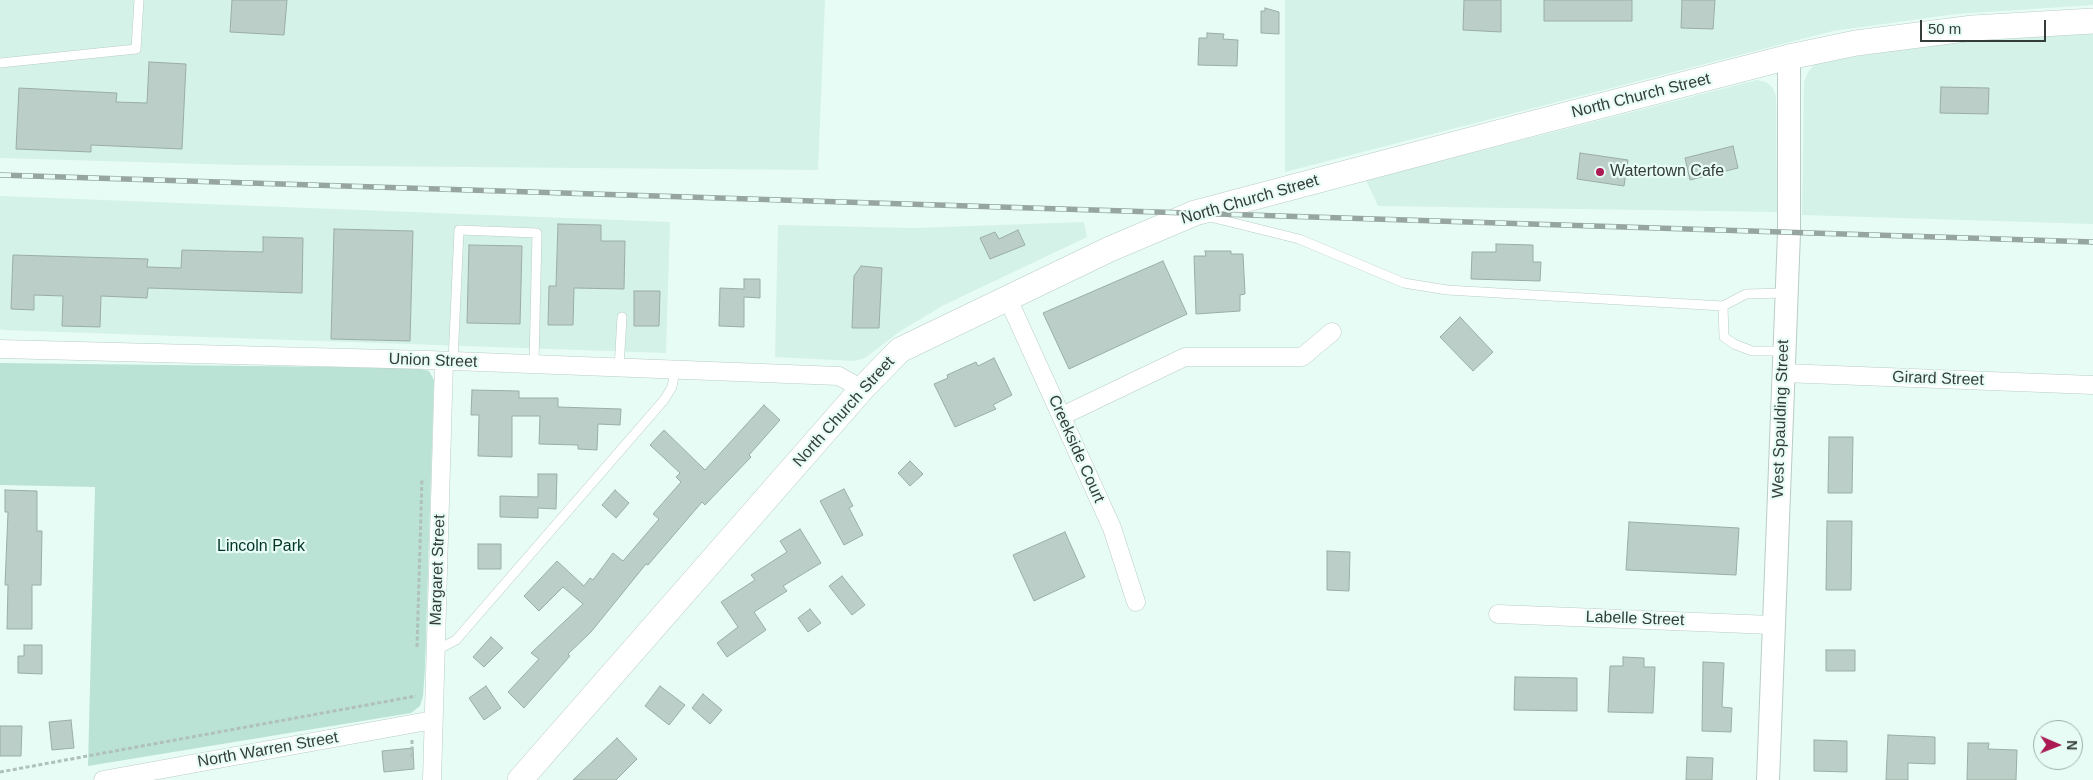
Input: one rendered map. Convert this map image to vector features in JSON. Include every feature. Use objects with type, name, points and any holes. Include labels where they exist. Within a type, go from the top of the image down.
[{"type":"main road","name":"North Church Street","points":[[520,780],[862,389],[900,350],[1110,249],[1195,213],[1789,57],[1856,43],[1908,35],[2093,21]]},
{"type":"street","name":"West Spaulding Street","points":[[1768,780],[1772,625],[1786,293],[1789,57]]},
{"type":"street","name":"Creekside Court","points":[[1008,298],[1112,528],[1136,602]]},
{"type":"street","points":[[1062,416],[1186,357],[1302,357],[1332,332]]},
{"type":"street","name":"Union Street","points":[[0,349],[449,361],[839,376],[862,389]]},
{"type":"street","name":"Margaret Street","points":[[432,780],[435,652],[449,361]]},
{"type":"street","name":"Girard Street","points":[[1783,373],[2093,385]]},
{"type":"street","name":"Labelle Street","points":[[1498,614],[1772,625]]},
{"type":"street","name":"North Warren Street","points":[[104,780],[433,720]]},
{"type":"lane","points":[[0,63],[136,49],[139,0]]},
{"type":"lane","points":[[1195,213],[1298,240],[1404,283],[1447,290],[1723,306],[1746,294],[1786,293]]},
{"type":"lane","points":[[449,361],[458,230],[537,233],[534,364]]},
{"type":"lane","points":[[1723,306],[1724,337],[1734,344],[1752,351],[1784,351]]},
{"type":"lane","points":[[619,368],[622,317]]},
{"type":"lane","points":[[435,652],[456,640],[664,400],[672,388],[675,370]]},
{"type":"path","points":[[0,772],[416,696]]},
{"type":"shaded area","points":[[0,0],[825,0],[818,170],[237,165],[0,158]]},
{"type":"shaded area","points":[[1285,0],[2093,0],[2093,5],[1956,14],[1833,31],[1285,172]]},
{"type":"shaded area","points":[[2093,33],[2093,224],[1802,215],[1804,82],[1808,72],[1815,64],[1896,49],[1962,42]]},
{"type":"shaded area","points":[[1757,80],[1766,82],[1773,88],[1776,96],[1777,212],[1378,206],[1366,180]]},
{"type":"shaded area","points":[[0,196],[670,222],[666,353],[2,330],[0,329]]},
{"type":"shaded area","points":[[1084,222],[1087,237],[942,306],[899,332],[865,358],[854,361],[775,357],[778,225],[914,228]]},
{"type":"green space","name":"Lincoln Park","points":[[0,363],[417,368],[429,371],[434,380],[425,668],[423,696],[420,706],[411,713],[88,766],[95,487],[0,485]]},
{"type":"building","points":[[232,0],[287,0],[284,35],[230,32]]},
{"type":"building","points":[[1464,0],[1501,0],[1501,32],[1463,30]]},
{"type":"building","points":[[1544,0],[1632,0],[1632,21],[1544,21]]},
{"type":"building","points":[[1682,0],[1715,0],[1713,29],[1681,28]]},
{"type":"building","points":[[1265,8],[1279,12],[1279,34],[1261,33],[1261,11],[1265,11]]},
{"type":"building","points":[[1207,33],[1224,34],[1223,39],[1238,40],[1237,66],[1198,65],[1199,38],[1207,38]]},
{"type":"building","points":[[149,62],[186,64],[182,149],[91,145],[91,152],[16,149],[19,88],[117,93],[116,102],[147,103]]},
{"type":"building","points":[[1941,87],[1989,88],[1988,114],[1940,113]]},
{"type":"building","points":[[1733,146],[1738,168],[1690,180],[1685,158]]},
{"type":"building","points":[[1580,153],[1628,160],[1624,186],[1577,179]]},
{"type":"building","points":[[558,224],[601,225],[601,241],[625,241],[624,289],[574,288],[573,325],[548,325],[549,286],[556,286]]},
{"type":"building","points":[[334,229],[413,231],[410,341],[331,339]]},
{"type":"building","points":[[1018,230],[1025,245],[990,259],[980,238],[995,232],[999,239]]},
{"type":"building","points":[[263,237],[303,238],[302,293],[148,288],[147,298],[101,296],[100,327],[62,326],[63,296],[34,295],[34,310],[11,309],[13,255],[148,259],[147,267],[181,268],[182,250],[263,252]]},
{"type":"building","points":[[1496,244],[1533,245],[1533,262],[1541,262],[1540,281],[1471,279],[1472,252],[1496,252]]},
{"type":"building","points":[[469,245],[522,246],[520,324],[467,323]]},
{"type":"building","points":[[1205,251],[1231,251],[1231,254],[1243,254],[1245,294],[1240,295],[1240,311],[1196,314],[1194,256],[1206,256]]},
{"type":"building","points":[[1163,261],[1187,314],[1069,369],[1043,313]]},
{"type":"building","points":[[861,266],[882,268],[879,328],[852,328],[854,276]]},
{"type":"building","points":[[744,279],[760,279],[760,298],[744,297],[744,327],[719,326],[720,288],[744,289]]},
{"type":"building","points":[[634,291],[660,291],[659,326],[634,326]]},
{"type":"building","points":[[1460,317],[1493,352],[1473,371],[1440,337]]},
{"type":"building","points":[[994,358],[1012,395],[993,405],[996,409],[955,427],[934,384],[948,378],[947,375],[976,362],[978,366]]},
{"type":"building","points":[[472,390],[519,391],[519,398],[558,398],[558,407],[621,409],[620,425],[598,424],[597,450],[578,449],[578,445],[539,444],[540,416],[512,416],[512,457],[478,456],[479,415],[471,415]]},
{"type":"building","points":[[764,405],[780,420],[749,455],[751,457],[705,505],[702,502],[648,565],[646,564],[591,632],[568,654],[570,656],[524,708],[508,692],[539,659],[531,653],[583,604],[563,587],[539,611],[524,596],[557,561],[584,586],[590,578],[593,580],[613,553],[623,561],[659,519],[653,514],[681,482],[676,477],[680,473],[650,445],[664,430],[705,470]]},
{"type":"building","points":[[1829,437],[1853,437],[1852,493],[1828,493]]},
{"type":"building","points":[[910,461],[923,474],[910,486],[898,473]]},
{"type":"building","points":[[538,474],[557,474],[556,509],[538,508],[538,518],[500,517],[500,496],[538,497]]},
{"type":"building","points":[[844,489],[853,506],[849,508],[863,535],[844,545],[820,501]]},
{"type":"building","points":[[5,490],[37,491],[37,531],[42,531],[41,585],[32,585],[32,629],[7,629],[8,585],[5,585],[8,512],[5,512]]},
{"type":"building","points":[[615,490],[629,503],[616,518],[602,505]]},
{"type":"building","points":[[1827,521],[1852,521],[1851,590],[1826,590]]},
{"type":"building","points":[[1629,522],[1739,528],[1736,575],[1626,570]]},
{"type":"building","points":[[800,529],[821,563],[783,586],[787,591],[754,612],[766,630],[727,657],[717,643],[738,627],[721,602],[755,580],[751,575],[787,552],[780,541]]},
{"type":"building","points":[[1065,532],[1085,577],[1034,601],[1013,555]]},
{"type":"building","points":[[478,544],[501,544],[501,569],[478,569]]},
{"type":"building","points":[[1327,551],[1350,552],[1349,591],[1327,590]]},
{"type":"building","points":[[842,576],[865,605],[852,615],[829,586]]},
{"type":"building","points":[[810,609],[821,623],[808,632],[798,618]]},
{"type":"building","points":[[491,637],[503,648],[484,667],[473,657]]},
{"type":"building","points":[[24,645],[42,645],[42,674],[18,673],[18,656],[24,656]]},
{"type":"building","points":[[1826,650],[1855,650],[1855,671],[1826,671]]},
{"type":"building","points":[[1623,657],[1644,658],[1644,667],[1655,667],[1653,713],[1608,712],[1610,666],[1623,666]]},
{"type":"building","points":[[1703,662],[1724,663],[1722,707],[1732,708],[1731,732],[1702,731]]},
{"type":"building","points":[[1515,677],[1577,678],[1577,711],[1514,710]]},
{"type":"building","points":[[486,686],[501,708],[484,720],[469,698]]},
{"type":"building","points":[[660,686],[685,705],[669,725],[645,706]]},
{"type":"building","points":[[703,694],[722,710],[710,724],[692,708]]},
{"type":"building","points":[[71,720],[74,748],[52,750],[49,722]]},
{"type":"building","points":[[0,726],[22,726],[21,756],[0,756]]},
{"type":"building","points":[[1888,735],[1935,737],[1935,764],[1908,763],[1908,780],[1886,780]]},
{"type":"building","points":[[617,738],[637,759],[616,780],[573,780]]},
{"type":"building","points":[[1814,740],[1847,741],[1847,772],[1814,771]]},
{"type":"building","points":[[1968,743],[1989,743],[1988,749],[2017,750],[2016,780],[1967,780]]},
{"type":"building","points":[[413,748],[414,769],[384,772],[382,751]]},
{"type":"building","points":[[1687,757],[1713,758],[1712,780],[1686,780]]},
{"type":"railway","points":[[0,175],[2093,242]]},
{"type":"place","name":"Watertown Cafe","points":[[1600,172]]}]
